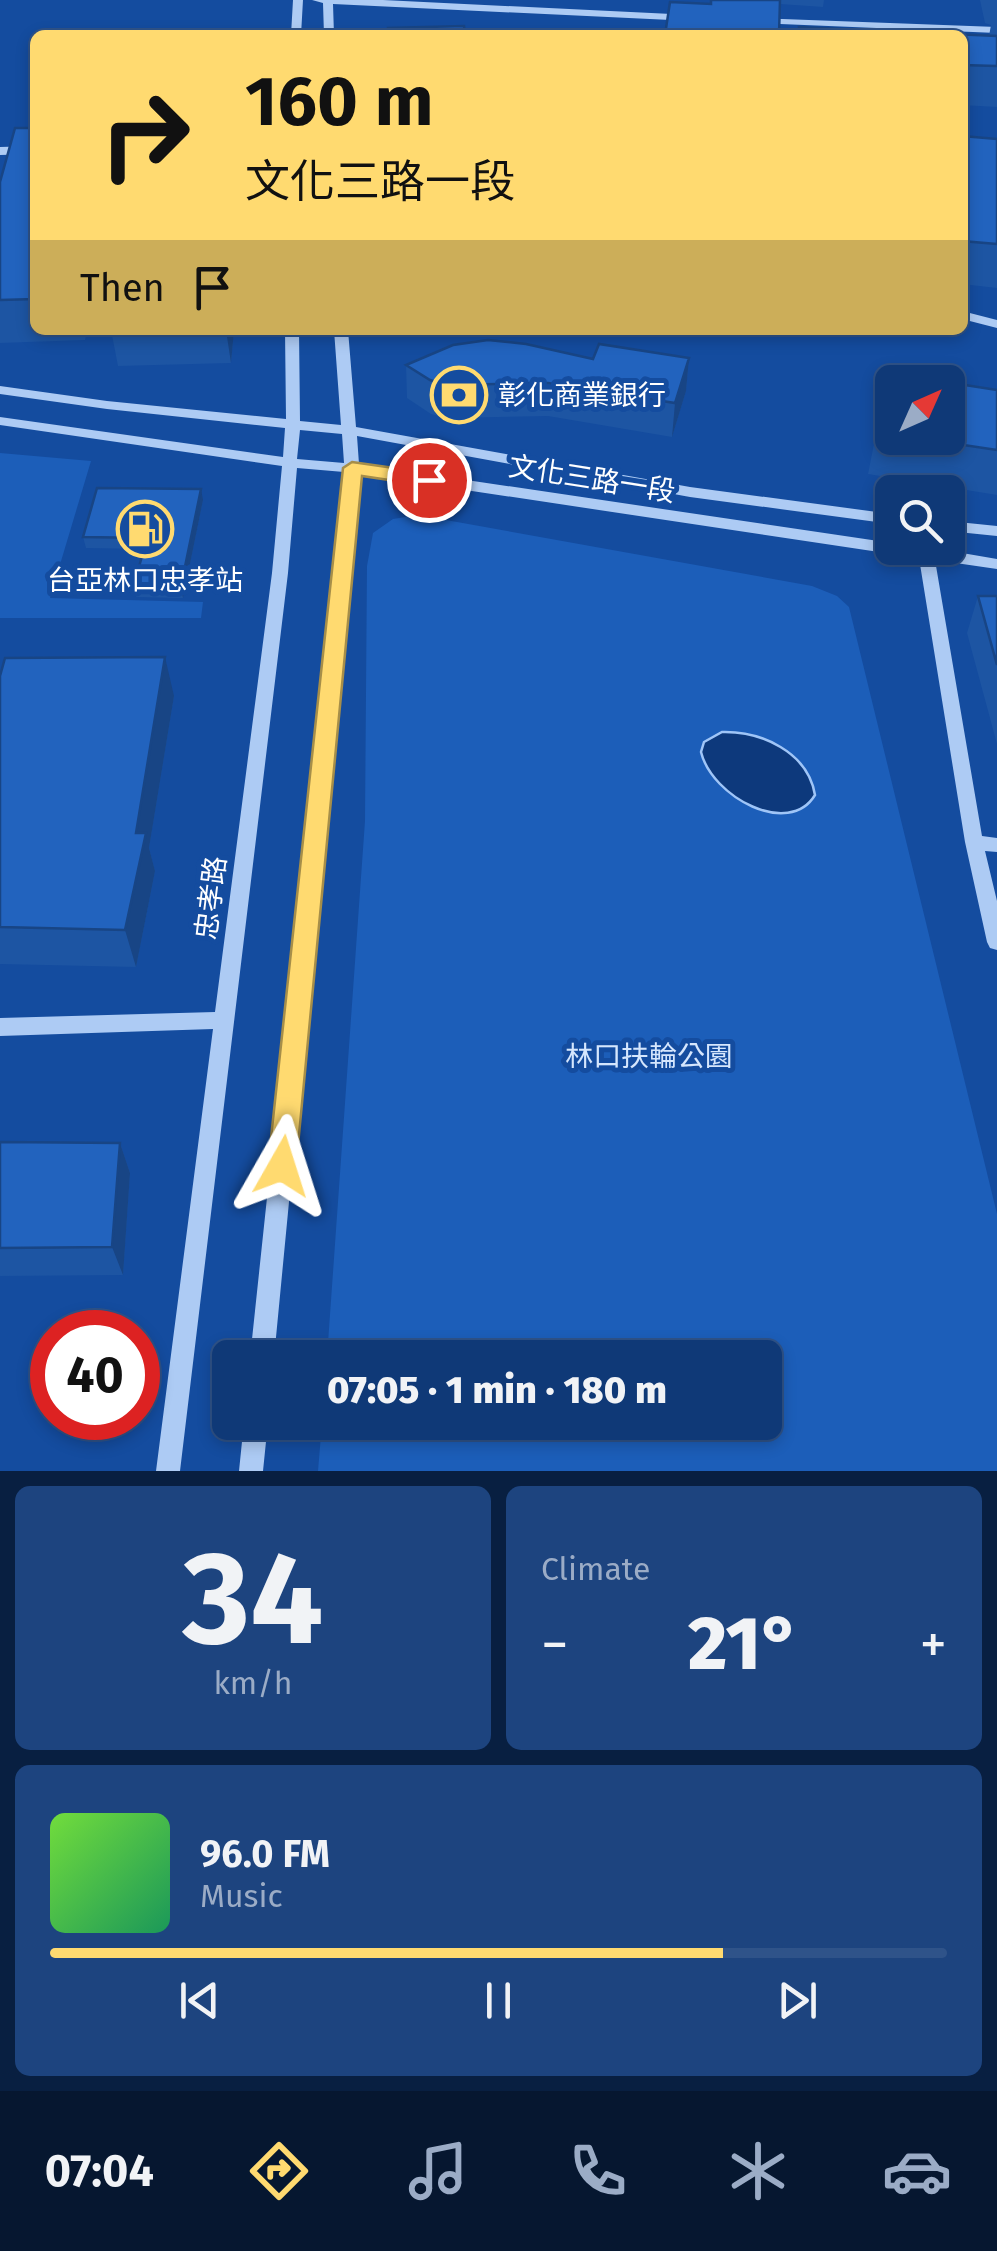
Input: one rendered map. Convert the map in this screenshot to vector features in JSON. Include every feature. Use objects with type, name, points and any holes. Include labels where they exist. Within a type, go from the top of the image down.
[{"type":"street","points":[[296,30],[298,0]]},
{"type":"street","points":[[317,0],[698,18]]},
{"type":"street","points":[[328,0],[328,30]]},
{"type":"street","points":[[639,16],[641,30]]},
{"type":"street","points":[[736,20],[997,30]]},
{"type":"street","points":[[0,151],[30,150]]},
{"type":"street","points":[[968,317],[997,324]]},
{"type":"street","name":"忠孝路","points":[[168,1471],[291,463],[292,335]]},
{"type":"street","points":[[264,1340],[352,468],[342,335]]},
{"type":"street","name":"文化三路一段","points":[[0,390],[107,406],[352,431],[690,492],[875,517]]},
{"type":"street","name":"文化三路一段","points":[[0,421],[875,544]]},
{"type":"street","points":[[965,527],[997,530]]},
{"type":"street","name":"文化三路一段","points":[[965,558],[997,564]]},
{"type":"street","points":[[927,565],[974,842],[997,942]]},
{"type":"street","points":[[974,842],[997,845]]},
{"type":"street","points":[[0,1027],[226,1020]]},
{"type":"street","points":[[251,1471],[254,1440]]},
{"type":"green space","points":[[0,453],[91,461],[50,598],[203,602],[201,618],[0,618]]},
{"type":"green space","name":"林口扶輪公園","points":[[418,515],[812,586],[837,596],[849,607],[997,1214],[997,1471],[318,1471],[321,1440],[782,1440],[782,1340],[328,1340],[365,821],[367,566],[373,533],[393,519]]},
{"type":"shaded area","points":[[722,732],[752,735],[780,747],[803,767],[815,795],[803,807],[788,813],[770,812],[735,797],[708,769],[701,752],[704,742]]},
{"type":"building","points":[[711,0],[780,0],[779,30],[666,30],[670,2],[711,4]]},
{"type":"building","points":[[464,26],[464,30],[388,30]]},
{"type":"building","points":[[799,27],[858,30],[799,30]]},
{"type":"building","points":[[968,35],[997,36],[997,66],[968,65]]},
{"type":"building","points":[[15,128],[30,128],[30,299],[0,300],[0,182]]},
{"type":"building","points":[[968,137],[997,139],[997,244],[968,242]]},
{"type":"building","points":[[488,340],[593,359],[599,344],[689,358],[675,403],[548,383],[446,385],[406,365],[453,345]]},
{"type":"building","points":[[965,385],[997,390],[997,450],[965,445]]},
{"type":"building","points":[[97,488],[201,489],[181,586],[134,585],[147,538],[83,537]]},
{"type":"building","points":[[978,596],[997,596],[997,665]]},
{"type":"building","points":[[165,657],[136,833],[146,833],[125,930],[0,927],[0,676],[5,658]]},
{"type":"building","points":[[0,1142],[120,1143],[112,1247],[0,1248]]},
{"type":"place","name":"彰化商業銀行","points":[[459,395]]},
{"type":"place","name":"台亞林口忠孝站","points":[[145,529]]},
{"type":"route","points":[[282,1166],[352,468],[429,480]]}]
